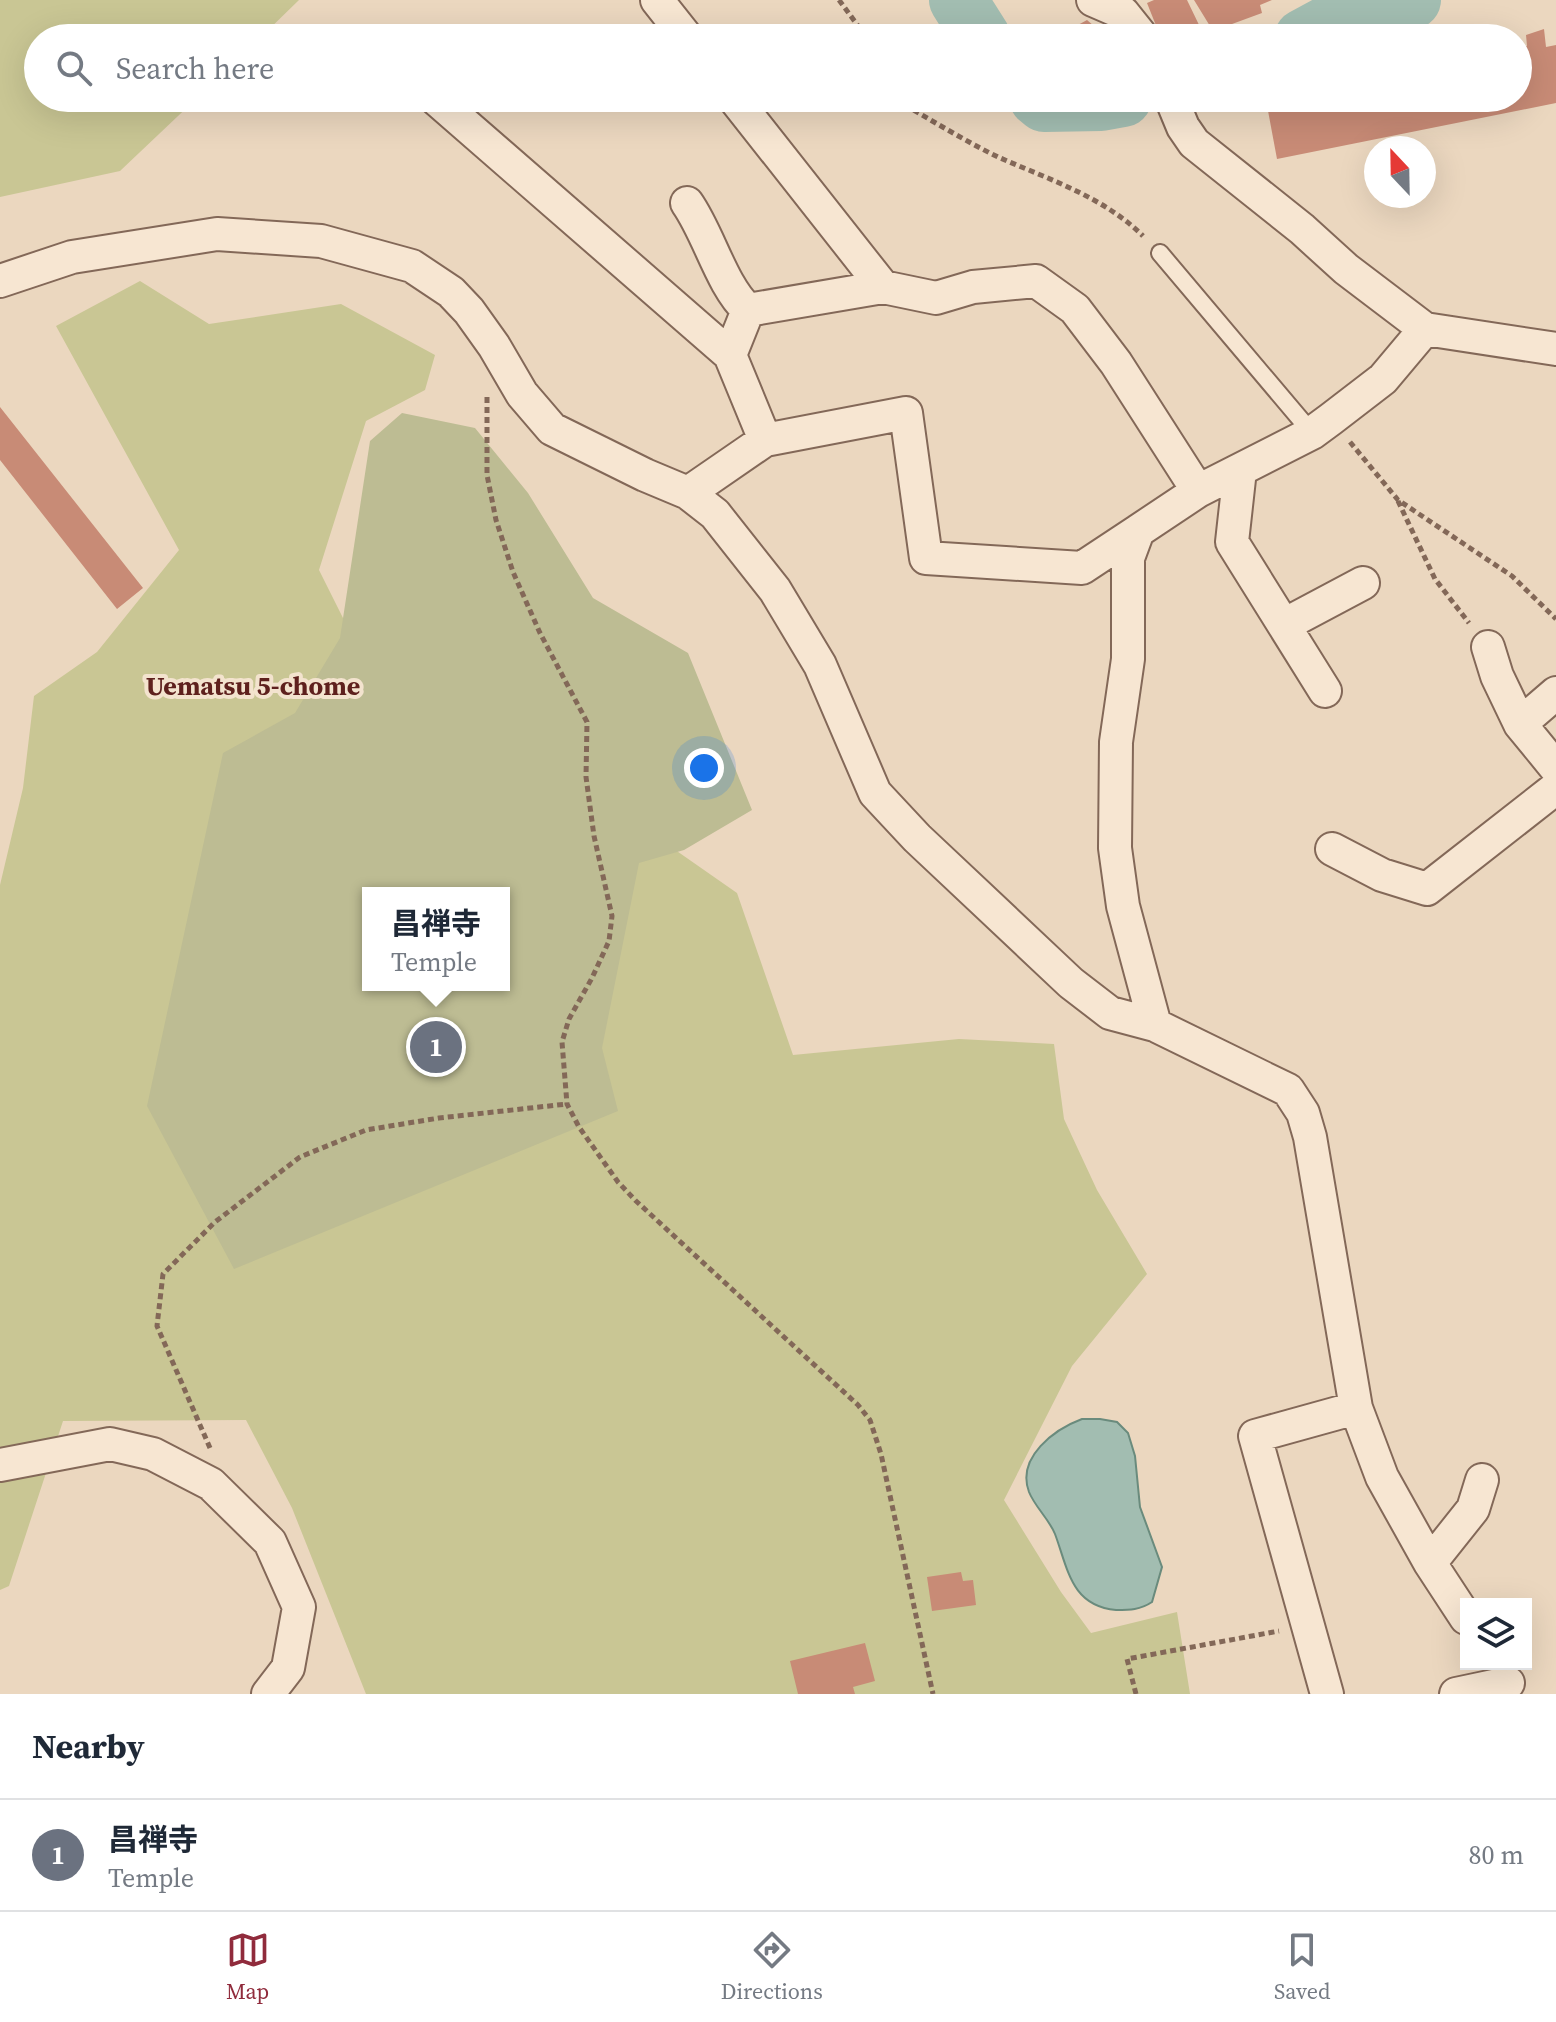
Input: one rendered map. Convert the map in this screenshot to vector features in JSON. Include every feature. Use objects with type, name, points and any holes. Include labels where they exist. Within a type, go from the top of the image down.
[{"type":"street","points":[[657,0],[676,24]]},
{"type":"street","points":[[1093,0],[1123,13],[1132,24]]},
{"type":"street","points":[[451,112],[730,355],[765,440]]},
{"type":"street","points":[[745,112],[883,287]]},
{"type":"street","points":[[1177,112],[1194,143],[1302,229],[1346,269],[1425,329],[1556,349]]},
{"type":"street","points":[[687,203],[701,223],[736,299],[748,310]]},
{"type":"street","points":[[0,281],[72,257],[217,234],[321,241],[412,266],[451,292],[494,346],[522,394],[552,429],[688,493],[715,514],[775,590],[820,665],[875,793],[917,838],[1071,983],[1110,1013],[1155,1025],[1288,1090],[1303,1113],[1310,1137],[1356,1408],[1382,1477],[1430,1563],[1460,1609]]},
{"type":"street","points":[[748,310],[883,287],[936,298],[973,287],[1036,281],[1075,309],[1116,363],[1198,491]]},
{"type":"street","points":[[730,355],[748,310]]},
{"type":"street","points":[[688,493],[765,440],[906,413],[926,558],[1082,568],[1198,491],[1322,426],[1383,379],[1425,329]]},
{"type":"street","points":[[1240,470],[1232,542],[1325,691]]},
{"type":"street","points":[[1138,531],[1128,558],[1128,659],[1116,742],[1115,848],[1123,906],[1155,1025]]},
{"type":"street","points":[[1284,625],[1363,583]]},
{"type":"street","points":[[1488,647],[1497,676],[1520,724],[1556,768]]},
{"type":"street","points":[[1520,724],[1556,693]]},
{"type":"street","points":[[1332,849],[1382,875],[1427,889],[1556,788]]},
{"type":"street","points":[[1327,1694],[1255,1436],[1356,1408]]},
{"type":"street","points":[[0,1465],[110,1444],[153,1454],[211,1484],[270,1542],[299,1607],[288,1668],[268,1694]]},
{"type":"street","points":[[1430,1563],[1473,1509],[1482,1480]]},
{"type":"street","points":[[1456,1694],[1506,1680]]},
{"type":"lane","points":[[1160,253],[1322,426]]},
{"type":"path","points":[[839,0],[857,24]]},
{"type":"path","points":[[917,112],[995,155],[1076,190],[1135,228],[1160,253]]},
{"type":"path","points":[[494,346],[486,408],[487,475],[496,520],[513,572],[540,633],[587,722],[588,792],[594,836],[612,916],[609,941],[569,1019],[562,1042],[567,1104],[618,1182],[636,1201],[858,1405],[870,1420],[881,1454],[933,1694]]},
{"type":"path","points":[[1322,426],[1398,500],[1512,576],[1556,619]]},
{"type":"path","points":[[1398,500],[1435,579],[1488,647]]},
{"type":"path","points":[[211,1484],[213,1454],[157,1326],[163,1274],[215,1222],[300,1157],[366,1130],[439,1118],[567,1104]]},
{"type":"path","points":[[1136,1694],[1127,1659],[1308,1626]]},
{"type":"shaded area","points":[[0,0],[299,0],[274,24],[24,24],[24,112],[182,112],[120,171],[0,197]]},
{"type":"shaded area","points":[[140,281],[209,324],[341,304],[435,355],[425,390],[366,421],[319,570],[354,640],[489,720],[737,893],[793,1055],[959,1039],[1054,1044],[1064,1119],[1097,1190],[1147,1274],[1072,1366],[1004,1500],[1061,1592],[1091,1633],[1177,1612],[1190,1694],[366,1694],[292,1508],[246,1420],[63,1421],[9,1586],[0,1590],[0,885],[23,788],[34,696],[97,652],[179,550],[56,326]]},
{"type":"shaded area","points":[[1082,1419],[1117,1422],[1128,1433],[1135,1456],[1140,1507],[1162,1567],[1152,1602],[1139,1608],[1116,1610],[1101,1607],[1080,1593],[1068,1572],[1052,1529],[1029,1492],[1026,1479],[1028,1467],[1040,1446],[1060,1430]]},
{"type":"green space","points":[[402,413],[475,428],[528,493],[593,598],[688,653],[752,810],[684,850],[639,863],[602,1048],[618,1111],[234,1269],[147,1106],[223,753],[295,713],[340,638],[370,441]]},
{"type":"building","points":[[1154,0],[1187,0],[1199,24],[1155,24],[1147,3]]},
{"type":"building","points":[[1194,0],[1272,0],[1260,5],[1262,13],[1232,24],[1209,24]]},
{"type":"building","points":[[1544,29],[1546,47],[1556,45],[1556,103],[1532,108],[1532,33]]},
{"type":"building","points":[[1268,112],[1511,112],[1392,136],[1364,136],[1364,142],[1277,159]]},
{"type":"building","points":[[0,407],[143,588],[117,609],[0,460]]},
{"type":"building","points":[[961,1572],[963,1581],[973,1580],[976,1605],[932,1611],[927,1577]]},
{"type":"building","points":[[865,1643],[875,1681],[853,1687],[855,1694],[798,1694],[790,1661]]},
{"type":"waterway","points":[[958,0],[973,24]]},
{"type":"waterway","points":[[1329,24],[1412,0]]},
{"type":"place","name":"昌禅寺","points":[[436,1047]]},
{"type":"district","name":"Uematsu 5-chome","points":[[253,686]]}]
